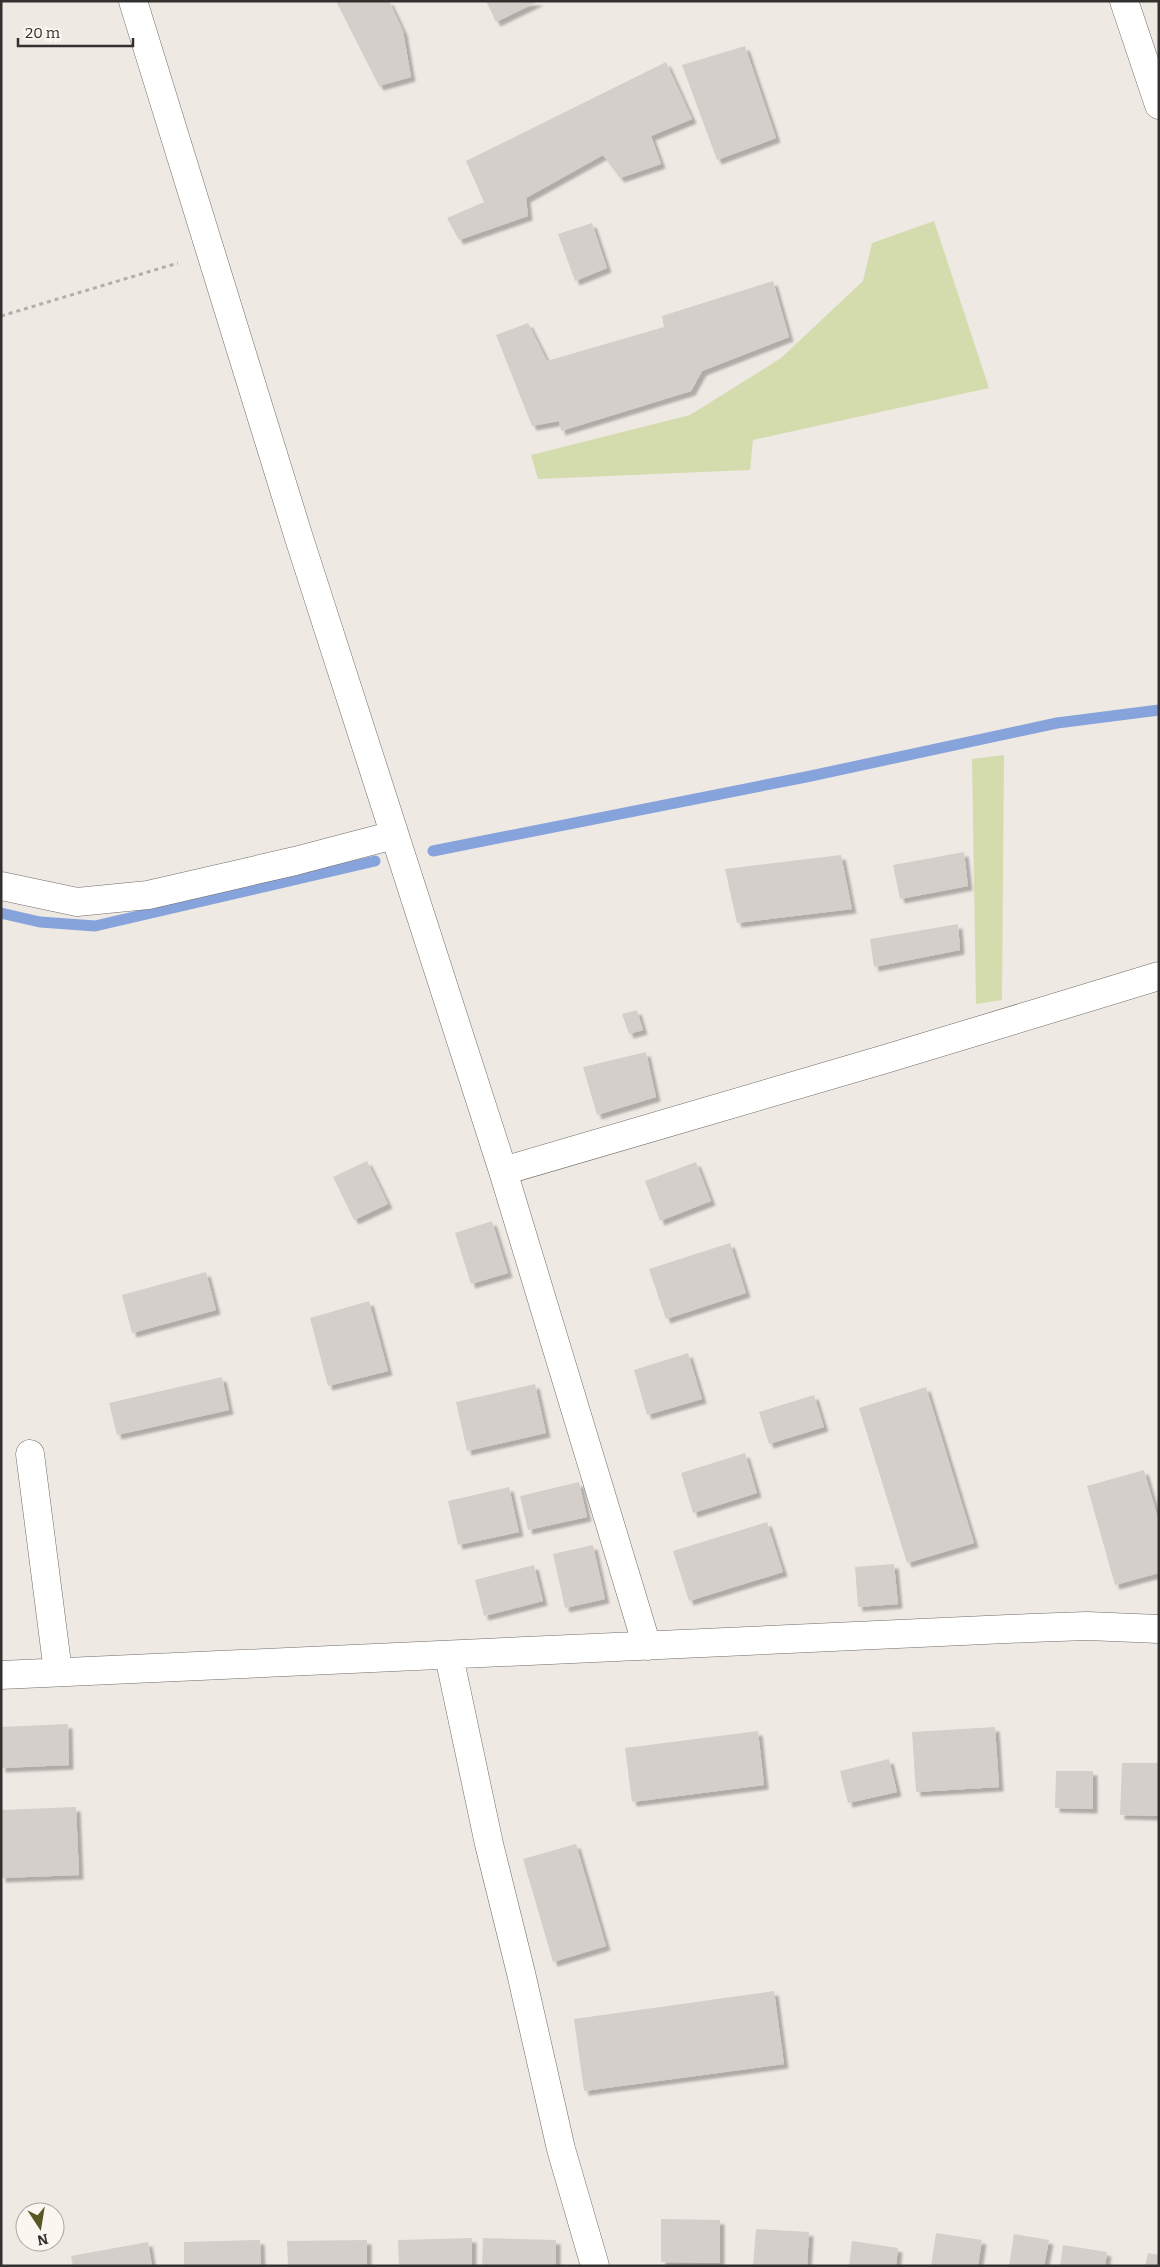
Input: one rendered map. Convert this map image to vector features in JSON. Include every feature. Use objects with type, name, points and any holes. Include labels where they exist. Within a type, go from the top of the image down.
[{"type":"street","points":[[134,1],[394,835],[503,1171],[647,1646]]},
{"type":"street","points":[[1124,1],[1159,105]]},
{"type":"street","points":[[1,886],[77,902],[148,895],[276,866],[394,835]]},
{"type":"street","points":[[503,1171],[872,1063],[1159,976]]},
{"type":"street","points":[[30,1454],[58,1672]]},
{"type":"street","points":[[1,1674],[449,1656],[1087,1626],[1159,1629]]},
{"type":"street","points":[[449,1656],[489,1844],[521,1973],[561,2149],[595,2266]]},
{"type":"path","points":[[1,316],[211,253]]},
{"type":"green space","points":[[934,221],[989,388],[753,440],[750,470],[538,479],[531,455],[690,415],[781,358],[863,281],[872,243]]},
{"type":"green space","points":[[1004,755],[1002,1000],[976,1004],[972,759]]},
{"type":"building","points":[[336,1],[389,1],[403,31],[411,77],[379,86]]},
{"type":"building","points":[[486,1],[539,1],[496,22]]},
{"type":"building","points":[[745,46],[776,138],[717,160],[682,65]]},
{"type":"building","points":[[666,62],[692,119],[651,136],[661,164],[620,178],[603,155],[526,198],[528,216],[459,240],[447,218],[484,202],[466,161]]},
{"type":"building","points":[[592,223],[607,268],[575,281],[558,234]]},
{"type":"building","points":[[773,281],[789,337],[702,371],[691,391],[561,431],[559,421],[532,426],[496,335],[528,323],[547,361],[664,327],[662,316]]},
{"type":"building","points":[[964,852],[968,886],[900,899],[893,865]]},
{"type":"building","points":[[841,855],[852,909],[737,923],[725,869]]},
{"type":"building","points":[[958,924],[960,950],[874,967],[870,939]]},
{"type":"building","points":[[637,1010],[643,1030],[629,1034],[622,1014]]},
{"type":"building","points":[[646,1052],[656,1097],[597,1115],[583,1067]]},
{"type":"building","points":[[367,1161],[388,1204],[354,1220],[333,1177]]},
{"type":"building","points":[[696,1162],[711,1201],[660,1221],[645,1181]]},
{"type":"building","points":[[492,1221],[508,1273],[471,1284],[455,1233]]},
{"type":"building","points":[[730,1243],[746,1293],[666,1319],[649,1269]]},
{"type":"building","points":[[206,1272],[216,1310],[132,1333],[122,1295]]},
{"type":"building","points":[[369,1301],[388,1371],[328,1386],[310,1318]]},
{"type":"building","points":[[688,1353],[702,1399],[647,1415],[634,1370]]},
{"type":"building","points":[[222,1377],[229,1410],[117,1435],[109,1403]]},
{"type":"building","points":[[535,1384],[546,1433],[467,1451],[456,1402]]},
{"type":"building","points":[[926,1387],[974,1543],[907,1563],[859,1408]]},
{"type":"building","points":[[814,1395],[824,1427],[769,1444],[759,1412]]},
{"type":"building","points":[[745,1453],[757,1493],[693,1513],[681,1473]]},
{"type":"building","points":[[1144,1470],[1159,1522],[1159,1573],[1115,1585],[1087,1486]]},
{"type":"building","points":[[579,1482],[587,1517],[528,1530],[520,1496]]},
{"type":"building","points":[[509,1487],[519,1532],[458,1545],[448,1501]]},
{"type":"building","points":[[767,1522],[783,1572],[689,1601],[673,1551]]},
{"type":"building","points":[[593,1545],[605,1599],[565,1608],[553,1554]]},
{"type":"building","points":[[894,1564],[898,1604],[858,1607],[855,1567]]},
{"type":"building","points":[[534,1565],[543,1601],[484,1616],[475,1580]]},
{"type":"building","points":[[68,1724],[69,1765],[1,1768],[1,1727]]},
{"type":"building","points":[[995,1727],[999,1787],[916,1792],[912,1732]]},
{"type":"building","points":[[758,1731],[764,1785],[632,1802],[625,1748]]},
{"type":"building","points":[[889,1759],[897,1792],[848,1803],[840,1771]]},
{"type":"building","points":[[1122,1763],[1159,1763],[1159,1816],[1120,1815]]},
{"type":"building","points":[[1056,1771],[1093,1771],[1093,1809],[1055,1808]]},
{"type":"building","points":[[76,1807],[79,1875],[1,1878],[1,1810]]},
{"type":"building","points":[[576,1844],[606,1946],[553,1962],[523,1859]]},
{"type":"building","points":[[774,1991],[784,2064],[584,2091],[574,2019]]},
{"type":"building","points":[[661,2219],[720,2220],[720,2263],[661,2262]]},
{"type":"building","points":[[756,2229],[809,2232],[807,2266],[753,2266]]},
{"type":"building","points":[[936,2233],[982,2240],[978,2266],[931,2266]]},
{"type":"building","points":[[1014,2234],[1049,2240],[1044,2266],[1009,2266]]},
{"type":"building","points":[[472,2238],[472,2266],[399,2266],[398,2240]]},
{"type":"building","points":[[483,2238],[556,2240],[556,2266],[482,2266]]},
{"type":"building","points":[[260,2240],[261,2266],[184,2266],[184,2242]]},
{"type":"building","points":[[367,2240],[367,2266],[288,2266],[287,2241]]},
{"type":"building","points":[[852,2241],[898,2248],[896,2266],[849,2266]]},
{"type":"building","points":[[148,2242],[152,2266],[73,2266],[71,2256]]},
{"type":"building","points":[[1063,2245],[1107,2252],[1105,2266],[1060,2266]]},
{"type":"building","points":[[1148,2253],[1159,2255],[1159,2266],[1145,2266]]},
{"type":"waterway","points":[[433,851],[806,777],[1057,723],[1159,710]]},
{"type":"waterway","points":[[1,913],[40,922],[95,926],[375,861]]}]
